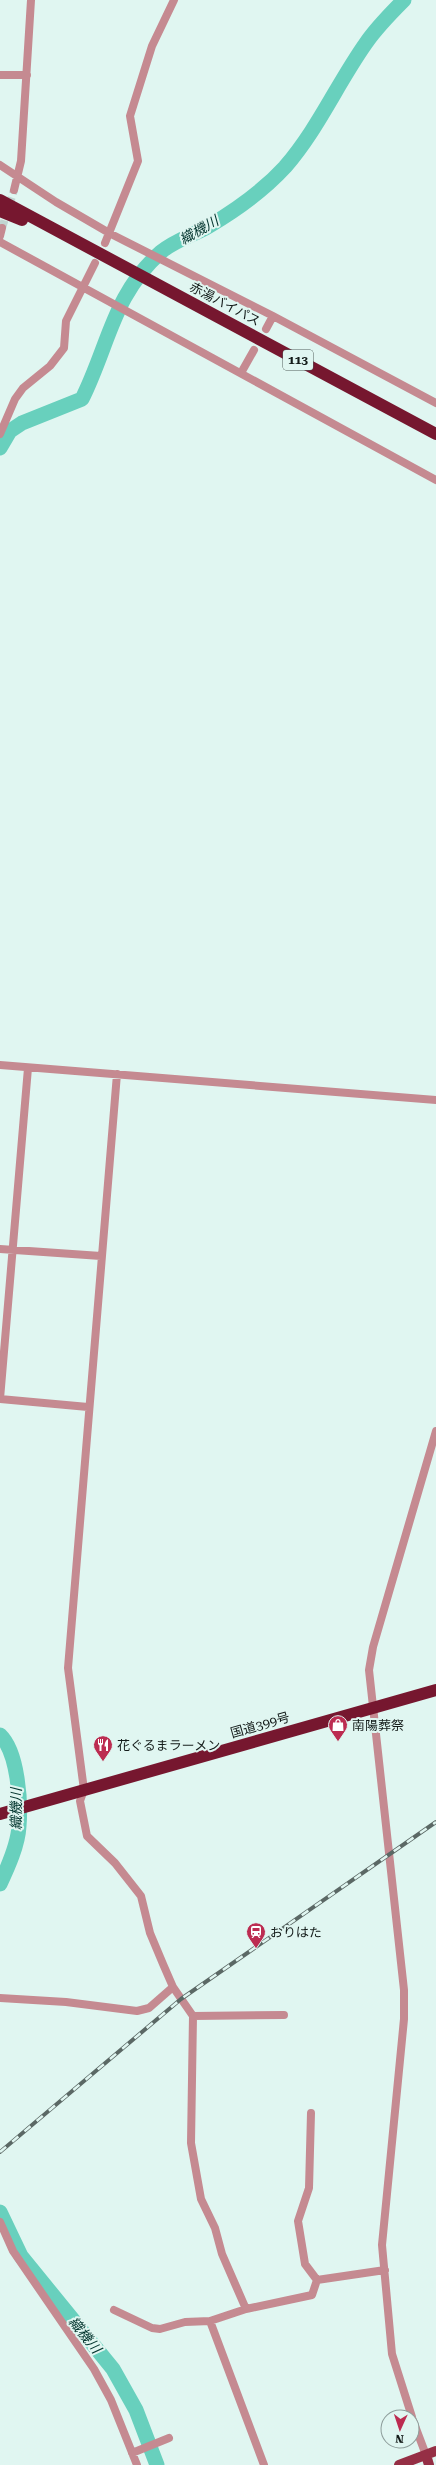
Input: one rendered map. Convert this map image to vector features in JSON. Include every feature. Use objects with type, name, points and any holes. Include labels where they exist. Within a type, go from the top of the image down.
[{"type":"highway","name":"赤湯バイパス","points":[[0,200],[436,434]]},
{"type":"highway","points":[[0,211],[86,246]]},
{"type":"highway","name":"国道399号","points":[[5,1813],[436,1690]]},
{"type":"main road","points":[[399,2465],[427,2460],[436,2451]]},
{"type":"street","points":[[14,190],[18,176],[27,75],[30,0]]},
{"type":"street","points":[[105,243],[110,234],[138,161],[130,116],[152,46],[174,0]]},
{"type":"street","points":[[0,75],[27,75]]},
{"type":"street","points":[[0,165],[56,202],[110,234],[273,316],[436,403]]},
{"type":"street","points":[[0,242],[83,286],[142,321],[241,373],[319,418],[436,480]]},
{"type":"street","points":[[0,434],[15,399],[23,388],[50,366],[64,348],[66,321],[95,263]]},
{"type":"street","points":[[266,329],[273,316]]},
{"type":"street","points":[[241,373],[254,350]]},
{"type":"street","points":[[0,1065],[436,1100]]},
{"type":"street","points":[[28,1068],[14,1250],[0,1399],[88,1408]]},
{"type":"street","points":[[117,1074],[88,1408],[68,1668],[84,1790],[80,1801],[87,1836],[115,1863],[141,1896],[150,1933],[173,1987],[193,2016],[191,2143],[201,2199],[215,2228],[222,2254],[246,2309]]},
{"type":"street","points":[[0,1249],[101,1256]]},
{"type":"street","points":[[409,2409],[392,2354],[386,2306],[385,2270],[382,2245],[394,2121],[404,1990],[369,1670],[373,1647],[436,1431]]},
{"type":"street","points":[[0,1998],[66,2002],[137,2010],[149,2008],[173,1987]]},
{"type":"street","points":[[193,2016],[284,2015]]},
{"type":"street","points":[[311,2113],[309,2188],[298,2221],[305,2264],[317,2280]]},
{"type":"street","points":[[0,2222],[13,2251],[94,2369],[111,2400],[137,2465]]},
{"type":"street","points":[[317,2280],[385,2270]]},
{"type":"street","points":[[114,2310],[152,2328],[160,2329],[186,2322],[210,2321],[246,2309],[312,2295],[317,2280]]},
{"type":"street","points":[[210,2321],[264,2465]]},
{"type":"street","points":[[132,2453],[169,2438]]},
{"type":"street","points":[[420,2440],[427,2460]]},
{"type":"waterway","name":"織機川","points":[[0,448],[10,431],[22,423],[82,399],[122,303],[132,285],[145,268],[166,248],[203,229],[259,192],[285,167],[308,137],[370,37],[404,0]]},
{"type":"waterway","name":"織機川","points":[[0,1735],[11,1753],[19,1791],[18,1833],[15,1848],[0,1884]]},
{"type":"waterway","name":"織機川","points":[[0,2212],[21,2256],[113,2369],[136,2410],[157,2465]]},
{"type":"tunnel","points":[[2,228],[14,190]]},
{"type":"railway","points":[[0,2152],[181,1999],[436,1822]]},
{"type":"place","name":"南陽葬祭","points":[[338,1742]]},
{"type":"place","name":"花ぐるまラーメン","points":[[103,1762]]},
{"type":"place","name":"おりはた","points":[[256,1949]]}]
